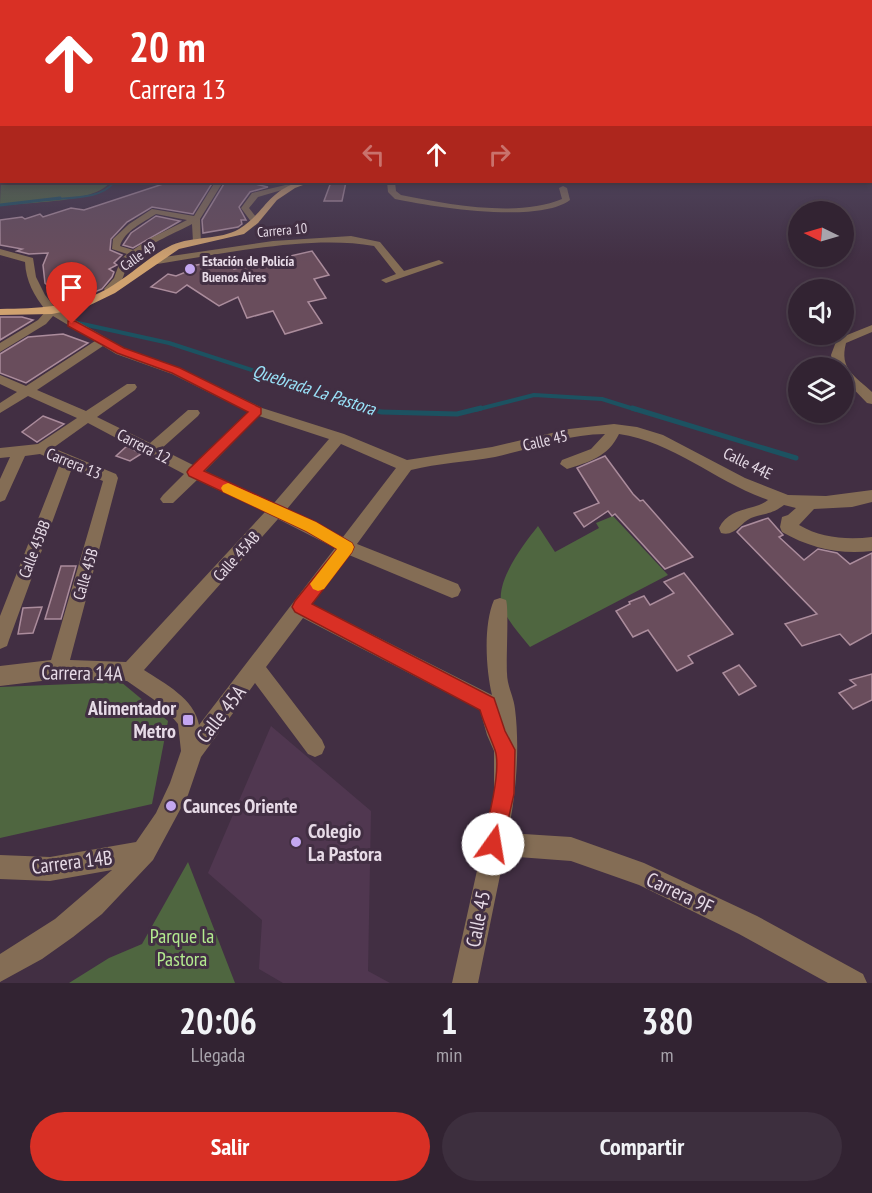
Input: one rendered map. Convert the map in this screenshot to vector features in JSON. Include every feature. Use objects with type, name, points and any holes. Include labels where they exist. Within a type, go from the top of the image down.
[{"type":"main road","name":"Calle 49","points":[[0,312],[52,311],[82,305],[111,291],[176,247],[241,232],[255,221],[274,198],[292,186],[302,183]]},
{"type":"street","points":[[111,291],[109,289],[119,279],[126,260],[179,226],[196,219],[218,183]]},
{"type":"street","name":"Calle 49","points":[[255,221],[245,208],[255,195],[302,183]]},
{"type":"street","points":[[292,186],[312,183]]},
{"type":"street","points":[[391,183],[393,194],[398,197],[460,208],[545,208],[566,200],[563,188]]},
{"type":"street","points":[[135,253],[115,247],[116,241],[132,226],[155,211],[196,219]]},
{"type":"street","points":[[196,219],[198,242]]},
{"type":"street","name":"Carrera 10","points":[[151,262],[273,244],[362,239],[376,244],[401,274]]},
{"type":"street","points":[[0,252],[30,260],[31,277],[40,296],[52,311],[120,351],[176,371],[256,411],[339,437],[406,466]]},
{"type":"street","points":[[386,280],[439,263]]},
{"type":"street","points":[[0,348],[42,322],[52,311]]},
{"type":"street","points":[[837,357],[841,341],[872,328]]},
{"type":"street","points":[[0,410],[103,341]]},
{"type":"street","name":"Carrera 12","points":[[0,379],[30,390],[87,417],[347,547],[452,590]]},
{"type":"street","points":[[854,381],[872,400]]},
{"type":"street","points":[[41,449],[131,387]]},
{"type":"street","points":[[168,499],[256,411]]},
{"type":"street","points":[[151,450],[193,413]]},
{"type":"street","points":[[567,464],[601,451],[609,443],[614,429]]},
{"type":"street","name":"Calle 45","points":[[406,466],[420,462],[473,456],[578,433],[614,429]]},
{"type":"street","name":"Calle 44E","points":[[614,429],[672,444],[745,483],[781,499],[810,503],[868,501]]},
{"type":"street","name":"Calle 45AB","points":[[130,672],[276,511],[339,437]]},
{"type":"street","name":"Carrera 13","points":[[0,453],[41,449],[111,478]]},
{"type":"street","points":[[0,496],[20,450]]},
{"type":"street","name":"Calle 45BB","points":[[0,640],[68,459]]},
{"type":"street","name":"Calle 45A","points":[[0,969],[28,953],[96,905],[124,878],[145,852],[185,778],[192,751],[256,669],[406,466]]},
{"type":"street","name":"Calle 45B","points":[[58,669],[111,478]]},
{"type":"street","points":[[727,528],[747,513],[768,509],[781,499]]},
{"type":"street","points":[[810,503],[793,521],[788,522],[788,527],[799,534],[834,544],[861,546],[872,544]]},
{"type":"street","name":"Calle 45","points":[[465,983],[504,794],[505,709],[497,677],[497,621],[500,606]]},
{"type":"street","points":[[300,607],[488,704],[496,735],[505,750]]},
{"type":"street","name":"Carrera 14A","points":[[0,676],[58,669],[130,672],[170,699],[188,720],[192,751]]},
{"type":"street","points":[[256,669],[315,747]]},
{"type":"street","name":"Carrera 9F","points":[[493,844],[571,849],[644,875],[748,925],[854,983]]},
{"type":"street","name":"Carrera 14B","points":[[0,867],[50,869],[145,852]]},
{"type":"shaded area","name":"Colegio La Pastora","points":[[271,726],[371,811],[368,971],[390,983],[283,983],[259,969],[262,920],[208,873]]},
{"type":"green space","points":[[1,183],[109,183],[103,189],[79,197],[48,202],[0,204]]},
{"type":"green space","points":[[613,516],[668,575],[530,647],[503,609],[502,588],[511,565],[538,526],[555,552],[599,528],[596,523]]},
{"type":"green space","points":[[121,682],[168,721],[152,804],[0,838],[0,687]]},
{"type":"green space","name":"Parque la Pastora","points":[[188,862],[235,983],[69,983],[109,958],[142,944]]},
{"type":"building","points":[[166,183],[212,183],[193,214],[152,207],[127,222],[111,239],[110,250],[122,255],[114,263],[117,265],[109,269],[114,272],[112,277],[102,289],[66,301],[45,283],[43,265],[48,253],[29,254],[17,251],[22,249],[0,245],[0,220],[22,217],[25,219],[40,214],[43,217],[71,208],[84,210]]},
{"type":"building","points":[[224,183],[250,183],[268,187],[250,192],[239,207],[246,220],[241,220],[242,224],[238,227],[203,233],[202,220]]},
{"type":"building","points":[[331,183],[346,183],[342,201],[324,201]]},
{"type":"building","points":[[156,216],[180,221],[133,248],[123,245],[131,233]]},
{"type":"building","points":[[312,251],[329,275],[314,279],[326,298],[308,302],[322,323],[285,334],[273,311],[247,318],[238,297],[219,306],[187,285],[176,293],[151,287],[168,274],[176,276],[191,270],[191,266],[232,259],[234,269]]},
{"type":"building","points":[[0,317],[22,317],[33,320],[0,340]]},
{"type":"building","points":[[63,334],[88,343],[26,383],[0,373],[0,354],[28,337]]},
{"type":"building","points":[[43,416],[64,424],[37,442],[22,432]]},
{"type":"building","points":[[127,446],[141,454],[130,461],[116,456]]},
{"type":"building","points":[[605,456],[633,494],[640,501],[643,500],[693,557],[665,569],[615,514],[612,516],[608,511],[584,527],[574,513],[599,503],[577,468]]},
{"type":"building","points":[[768,518],[783,535],[779,537],[804,560],[818,549],[837,553],[850,564],[872,553],[872,633],[850,645],[840,634],[802,646],[785,624],[817,614],[737,532],[742,527]]},
{"type":"building","points":[[61,566],[76,566],[61,619],[45,619]]},
{"type":"building","points":[[684,573],[733,634],[688,656],[693,663],[677,671],[648,630],[633,637],[616,611],[644,596],[650,605],[674,593],[664,582]]},
{"type":"building","points":[[42,607],[33,633],[18,634],[23,608]]},
{"type":"building","points":[[739,665],[756,686],[739,695],[723,673]]},
{"type":"building","points":[[872,674],[872,700],[853,709],[839,693],[856,685],[850,680]]},
{"type":"waterway","points":[[47,200],[93,195],[113,183]]},
{"type":"waterway","points":[[0,205],[60,198]]},
{"type":"waterway","name":"Quebrada La Pastora","points":[[78,323],[169,343],[374,410]]},
{"type":"waterway","name":"Quebrada La Pastora","points":[[475,410],[534,395],[602,399],[637,410]]},
{"type":"waterway","name":"Quebrada La Pastora","points":[[369,408],[381,412],[457,414],[481,408]]},
{"type":"waterway","name":"Quebrada La Pastora","points":[[632,408],[796,458]]},
{"type":"slow traffic","points":[[228,488],[311,527],[347,547],[318,584]]},
{"type":"place","name":"Estación de Policía Buenos Aires","points":[[190,269]]},
{"type":"place","name":"Alimentador Metro","points":[[188,720]]},
{"type":"place","name":"Caunces Oriente","points":[[171,806]]},
{"type":"place","name":"Colegio La Pastora","points":[[296,842]]},
{"type":"route","points":[[72,324],[120,351],[176,371],[256,411],[194,472],[311,527],[347,547],[300,607],[488,704],[496,735],[505,750],[504,794],[493,844]]}]
